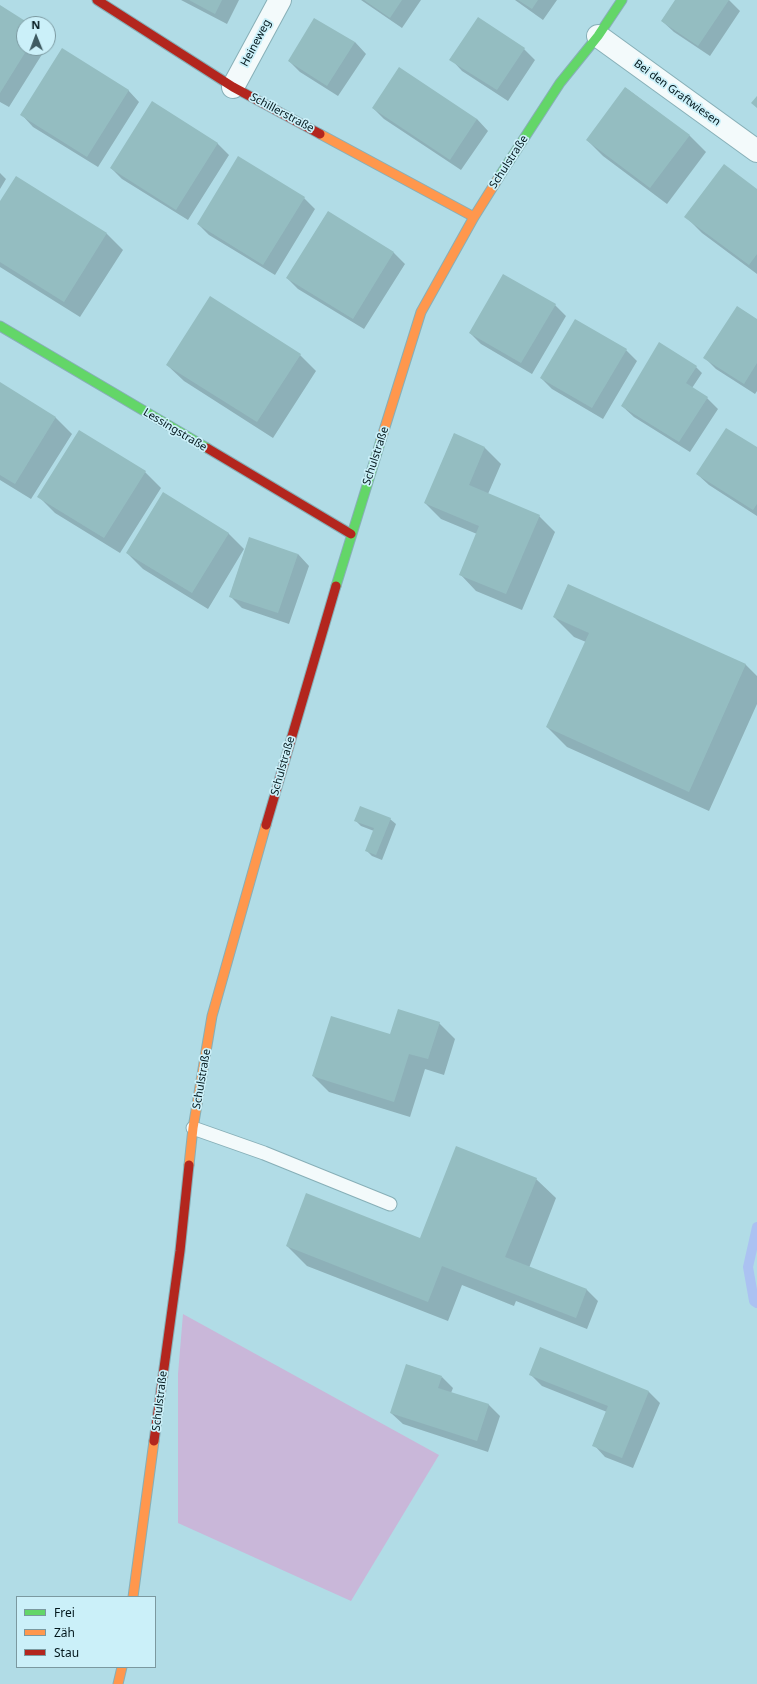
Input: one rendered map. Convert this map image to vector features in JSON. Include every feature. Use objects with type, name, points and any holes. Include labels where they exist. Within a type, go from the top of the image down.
[{"type":"street","name":"Schillerstraße","points":[[97,0],[233,87],[474,217]]},
{"type":"street","name":"Heineweg","points":[[233,87],[280,0]]},
{"type":"street","name":"Schulstraße","points":[[133,1596],[180,1251],[193,1128],[212,1016],[351,534],[421,312],[474,217],[560,83],[598,36],[622,0]]},
{"type":"street","name":"Bei den Graftwiesen","points":[[598,36],[757,151]]},
{"type":"street","name":"Lessingstraße","points":[[0,326],[351,534]]},
{"type":"street","points":[[118,1684],[122,1668]]},
{"type":"lane","points":[[193,1128],[264,1153],[390,1204]]},
{"type":"shaded area","points":[[183,1314],[439,1455],[351,1601],[178,1523],[178,1374]]},
{"type":"building","points":[[189,0],[222,0],[215,14]]},
{"type":"building","points":[[364,0],[402,0],[390,18]]},
{"type":"building","points":[[518,0],[538,0],[532,9]]},
{"type":"building","points":[[675,0],[729,0],[698,46],[661,21]]},
{"type":"building","points":[[0,5],[17,16],[16,16],[16,56],[23,56],[0,93]]},
{"type":"building","points":[[478,17],[525,48],[497,90],[449,60]]},
{"type":"building","points":[[314,18],[355,42],[327,86],[288,61]]},
{"type":"building","points":[[62,48],[129,90],[87,157],[20,115]]},
{"type":"building","points":[[399,67],[477,119],[450,160],[372,108]]},
{"type":"building","points":[[625,87],[690,135],[650,188],[586,140]]},
{"type":"building","points":[[757,96],[757,108],[751,103]]},
{"type":"building","points":[[152,101],[218,143],[176,210],[110,168]]},
{"type":"building","points":[[238,156],[305,197],[263,265],[197,224]]},
{"type":"building","points":[[724,164],[757,189],[757,254],[749,265],[684,217]]},
{"type":"building","points":[[16,176],[107,233],[64,302],[0,262],[0,201]]},
{"type":"building","points":[[328,211],[394,252],[353,319],[286,278]]},
{"type":"building","points":[[503,274],[556,304],[521,363],[469,333]]},
{"type":"building","points":[[210,296],[301,354],[257,422],[166,365]]},
{"type":"building","points":[[737,306],[757,319],[757,363],[744,384],[703,358]]},
{"type":"building","points":[[575,319],[627,349],[592,408],[540,378]]},
{"type":"building","points":[[659,342],[697,366],[686,383],[708,397],[679,442],[621,406]]},
{"type":"building","points":[[0,382],[56,417],[15,484],[0,475]]},
{"type":"building","points":[[726,428],[757,447],[757,504],[753,510],[696,474]]},
{"type":"building","points":[[79,430],[146,471],[104,538],[37,497]]},
{"type":"building","points":[[454,433],[485,447],[469,485],[540,515],[506,594],[459,575],[479,526],[424,503]]},
{"type":"building","points":[[163,492],[229,533],[192,593],[126,553]]},
{"type":"building","points":[[249,537],[298,554],[278,613],[229,597]]},
{"type":"building","points":[[568,584],[746,664],[689,792],[546,727],[589,633],[553,617]]},
{"type":"building","points":[[360,806],[391,818],[376,855],[365,851],[374,828],[354,821]]},
{"type":"building","points":[[398,1009],[440,1022],[428,1059],[409,1054],[394,1102],[312,1076],[331,1016],[390,1034]]},
{"type":"building","points":[[456,1146],[537,1178],[505,1257],[587,1289],[576,1318],[442,1266],[428,1302],[286,1246],[306,1193],[420,1238]]},
{"type":"building","points":[[540,1347],[649,1391],[622,1458],[592,1446],[608,1406],[529,1375]]},
{"type":"building","points":[[406,1364],[442,1376],[438,1388],[489,1404],[477,1441],[390,1413]]},
{"type":"waterway","points":[[757,1227],[748,1267],[754,1301],[757,1303]]},
{"type":"traffic: fast","points":[[499,177],[560,83],[598,36],[622,0]]},
{"type":"traffic: fast","points":[[0,326],[207,448]]},
{"type":"traffic: fast","points":[[336,586],[381,440]]},
{"type":"traffic: slow","points":[[320,134],[474,217]]},
{"type":"traffic: slow","points":[[381,440],[421,312],[474,217],[499,177]]},
{"type":"traffic: slow","points":[[189,1165],[193,1128],[212,1016],[266,825]]},
{"type":"traffic: slow","points":[[133,1596],[154,1441]]},
{"type":"traffic: slow","points":[[118,1684],[122,1668]]},
{"type":"traffic: jam","points":[[97,0],[233,87],[320,134]]},
{"type":"traffic: jam","points":[[207,448],[351,534]]},
{"type":"traffic: jam","points":[[266,825],[336,586]]},
{"type":"traffic: jam","points":[[154,1441],[180,1251],[189,1165]]}]
